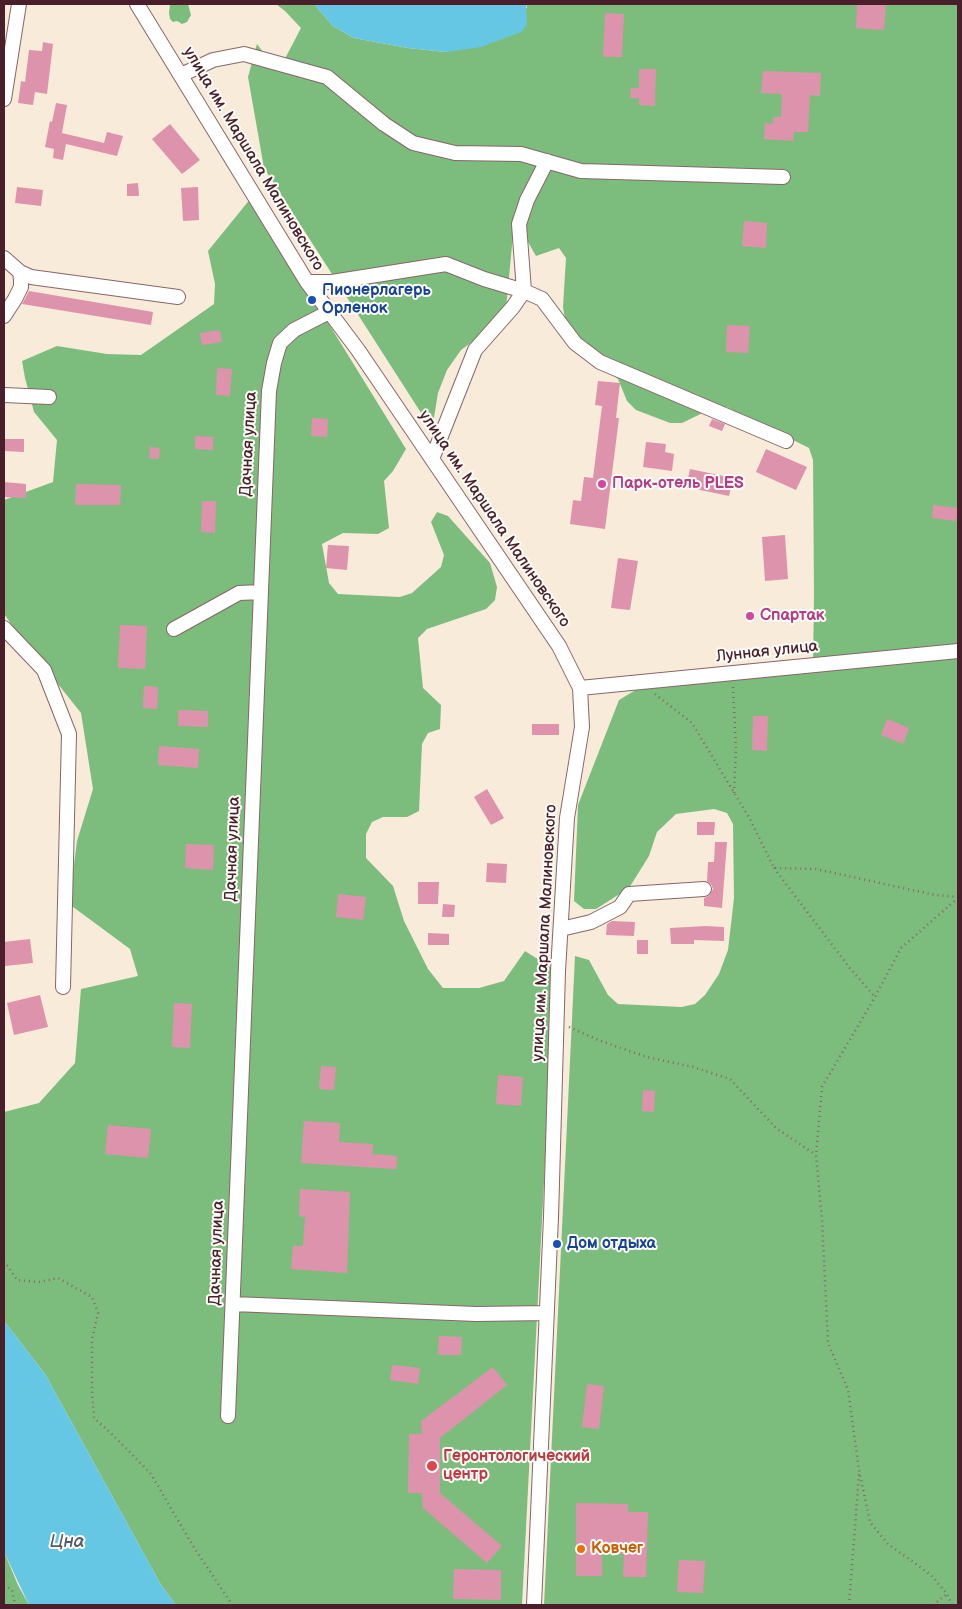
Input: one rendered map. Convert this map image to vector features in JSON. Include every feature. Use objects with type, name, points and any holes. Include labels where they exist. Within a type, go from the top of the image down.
[{"type":"street","points":[[4,99],[19,4]]},
{"type":"street","name":"улица им. Маршала Малиновского","points":[[137,4],[307,282],[358,350],[560,646],[580,688],[582,727],[567,818],[561,929],[534,1605]]},
{"type":"street","points":[[181,75],[213,60],[244,54],[327,77],[384,124],[413,143],[455,153],[521,154],[581,171],[783,177]]},
{"type":"street","points":[[432,459],[475,350],[513,308],[524,291],[519,224],[527,200],[547,162]]},
{"type":"street","points":[[4,258],[20,272],[32,277],[178,297]]},
{"type":"street","points":[[307,282],[332,282],[446,264],[542,299],[575,343],[600,362],[786,441]]},
{"type":"street","points":[[4,316],[21,287],[20,272]]},
{"type":"street","name":"Дачная улица","points":[[228,1416],[269,391],[274,363],[280,344],[294,330],[330,312]]},
{"type":"street","points":[[4,395],[49,397]]},
{"type":"street","points":[[174,629],[239,592],[261,592]]},
{"type":"street","points":[[4,628],[44,670],[70,734],[63,987]]},
{"type":"street","name":"Лунная улица","points":[[580,688],[958,651]]},
{"type":"street","points":[[561,929],[590,922],[620,907],[629,894],[704,889]]},
{"type":"street","points":[[233,1304],[476,1314],[546,1313]]},
{"type":"path","points":[[732,672],[736,748],[734,794]]},
{"type":"path","points":[[643,682],[644,685],[692,723],[750,820],[774,868],[875,997]]},
{"type":"path","points":[[774,868],[816,869],[935,895],[958,897]]},
{"type":"path","points":[[952,1605],[947,1594],[931,1575],[888,1544],[870,1522],[859,1470],[848,1390],[828,1343],[822,1220],[816,1155],[822,1087],[875,997],[901,948],[958,897]]},
{"type":"path","points":[[557,1021],[598,1040],[647,1057],[693,1067],[730,1079],[776,1128],[816,1155]]},
{"type":"path","points":[[4,1261],[17,1280],[40,1282],[58,1278],[92,1297],[98,1313],[92,1340],[94,1418],[151,1474],[193,1546],[231,1605]]},
{"type":"path","points":[[848,1605],[859,1470]]},
{"type":"path","points":[[4,1585],[12,1590],[15,1605]]},
{"type":"path","points":[[933,1605],[947,1594]]},
{"type":"green space","points":[[170,4],[188,4],[191,15],[187,22],[182,24],[177,21],[173,22],[170,19]]},
{"type":"green space","points":[[276,4],[314,4],[333,26],[354,38],[408,48],[446,52],[527,8],[526,4],[958,4],[958,1605],[544,1605],[575,956],[589,960],[608,995],[618,1004],[682,1007],[695,1004],[705,995],[719,974],[728,950],[734,898],[733,824],[727,813],[714,809],[676,814],[657,832],[649,856],[629,888],[596,909],[584,909],[574,901],[578,805],[619,700],[644,685],[813,668],[813,460],[809,448],[727,407],[715,407],[682,423],[670,423],[636,410],[627,401],[618,379],[579,351],[567,331],[563,307],[566,258],[559,248],[536,256],[524,235],[513,235],[506,309],[490,329],[461,350],[447,370],[438,393],[432,430],[264,168],[248,77],[257,44],[278,72],[301,28]]},
{"type":"green space","points":[[251,198],[406,449],[393,471],[384,481],[389,528],[378,534],[343,533],[322,544],[329,583],[338,594],[400,597],[412,593],[441,567],[444,555],[431,522],[437,512],[448,516],[490,563],[497,587],[495,600],[486,609],[427,629],[418,638],[423,688],[441,705],[440,729],[428,733],[422,744],[419,811],[407,817],[383,817],[372,822],[366,834],[366,858],[393,886],[404,921],[428,969],[443,988],[479,988],[504,981],[525,951],[555,970],[522,1605],[176,1605],[161,1585],[45,1374],[4,1321],[4,1112],[39,1103],[75,1063],[81,989],[138,976],[130,949],[69,904],[77,841],[93,789],[81,713],[4,614],[4,500],[53,482],[57,440],[34,412],[22,361],[57,346],[107,354],[141,355],[214,304],[215,284],[208,251]]},
{"type":"green space","points":[[4,1552],[18,1585],[29,1605],[4,1605]]},
{"type":"water","points":[[314,4],[526,4],[527,25],[521,32],[481,47],[446,52],[408,48],[354,38],[333,26]]},
{"type":"water","name":"Цна","points":[[4,1321],[45,1374],[161,1585],[176,1605],[29,1605],[4,1552]]},
{"type":"building","points":[[857,4],[886,4],[884,30],[856,28]]},
{"type":"building","points":[[605,13],[624,14],[622,57],[603,57]]},
{"type":"building","points":[[43,42],[53,44],[47,94],[35,92],[33,105],[18,103],[21,81],[25,82],[29,50],[42,51]]},
{"type":"building","points":[[639,69],[656,69],[655,106],[639,105],[639,98],[630,98],[631,88],[639,88]]},
{"type":"building","points":[[763,71],[821,73],[820,96],[810,95],[808,132],[794,132],[793,141],[764,139],[765,123],[773,124],[773,117],[781,117],[782,94],[761,93]]},
{"type":"building","points":[[56,103],[67,105],[62,133],[104,143],[107,132],[123,136],[117,156],[66,144],[63,160],[53,158],[54,149],[45,147]]},
{"type":"building","points":[[170,124],[200,160],[182,174],[152,139]]},
{"type":"building","points":[[138,183],[139,196],[127,196],[127,184]]},
{"type":"building","points":[[17,187],[43,190],[41,206],[15,203]]},
{"type":"building","points":[[198,187],[199,220],[183,221],[181,188]]},
{"type":"building","points":[[744,221],[767,223],[766,248],[742,246]]},
{"type":"building","points":[[29,291],[153,312],[151,325],[22,304]]},
{"type":"building","points":[[727,325],[750,326],[748,353],[726,352]]},
{"type":"building","points":[[220,330],[222,342],[202,345],[200,333]]},
{"type":"building","points":[[217,368],[232,369],[230,396],[216,395]]},
{"type":"building","points":[[598,381],[620,383],[616,418],[619,418],[605,529],[570,524],[573,500],[581,501],[584,477],[593,478],[602,406],[595,405]]},
{"type":"building","points":[[312,418],[328,419],[327,437],[311,436]]},
{"type":"building","points":[[712,419],[725,424],[722,431],[709,426]]},
{"type":"building","points":[[195,436],[213,437],[213,450],[195,449]]},
{"type":"building","points":[[4,439],[24,439],[24,452],[4,451]]},
{"type":"building","points":[[646,442],[666,444],[665,452],[674,454],[672,471],[643,467]]},
{"type":"building","points":[[150,447],[160,448],[159,459],[149,458]]},
{"type":"building","points":[[766,449],[807,467],[796,490],[756,472]]},
{"type":"building","points":[[690,469],[733,478],[729,496],[686,487]]},
{"type":"building","points":[[4,482],[26,484],[26,498],[4,497]]},
{"type":"building","points":[[76,484],[121,485],[120,505],[75,505]]},
{"type":"building","points":[[202,501],[216,501],[215,533],[201,532]]},
{"type":"building","points":[[933,505],[958,508],[956,521],[932,518]]},
{"type":"building","points":[[785,535],[788,579],[765,581],[762,537]]},
{"type":"building","points":[[328,545],[349,546],[347,570],[326,568]]},
{"type":"building","points":[[618,558],[638,561],[630,610],[611,608]]},
{"type":"building","points":[[120,625],[147,626],[145,669],[118,668]]},
{"type":"building","points":[[144,686],[158,687],[157,709],[143,708]]},
{"type":"building","points":[[178,710],[208,711],[208,727],[178,726]]},
{"type":"building","points":[[753,716],[768,716],[767,751],[752,750]]},
{"type":"building","points":[[887,719],[909,728],[903,744],[881,735]]},
{"type":"building","points":[[532,724],[559,724],[559,735],[532,735]]},
{"type":"building","points":[[159,746],[199,749],[198,768],[158,765]]},
{"type":"building","points":[[487,789],[504,818],[491,825],[474,797]]},
{"type":"building","points":[[697,822],[715,822],[714,835],[697,835]]},
{"type":"building","points":[[715,842],[727,842],[722,908],[704,906],[704,898],[709,896],[713,889],[707,881],[708,862],[714,862]]},
{"type":"building","points":[[186,844],[214,845],[213,870],[185,868]]},
{"type":"building","points":[[487,863],[507,864],[506,883],[486,882]]},
{"type":"building","points":[[418,882],[439,882],[438,904],[418,904]]},
{"type":"building","points":[[338,894],[366,897],[363,920],[336,917]]},
{"type":"building","points":[[443,904],[455,905],[454,917],[442,917]]},
{"type":"building","points":[[612,921],[635,922],[634,936],[606,935],[607,924]]},
{"type":"building","points":[[724,927],[724,941],[694,940],[694,944],[671,944],[670,928]]},
{"type":"building","points":[[428,933],[449,934],[449,945],[428,945]]},
{"type":"building","points":[[30,939],[33,963],[5,966],[4,942]]},
{"type":"building","points":[[637,940],[648,940],[648,954],[637,954]]},
{"type":"building","points":[[40,995],[48,1027],[14,1035],[7,1003]]},
{"type":"building","points":[[174,1003],[192,1004],[190,1048],[172,1047]]},
{"type":"building","points":[[321,1066],[336,1067],[334,1090],[319,1089]]},
{"type":"building","points":[[498,1075],[523,1077],[521,1106],[496,1104]]},
{"type":"building","points":[[643,1090],[655,1091],[654,1112],[642,1111]]},
{"type":"building","points":[[304,1121],[340,1123],[339,1142],[373,1144],[372,1154],[397,1156],[396,1169],[301,1163]]},
{"type":"building","points":[[108,1125],[151,1129],[148,1158],[105,1154]]},
{"type":"building","points":[[300,1189],[350,1192],[347,1273],[291,1269],[293,1246],[303,1246],[305,1217],[299,1216]]},
{"type":"building","points":[[439,1336],[462,1337],[461,1355],[438,1355]]},
{"type":"building","points":[[392,1365],[420,1368],[418,1384],[390,1380]]},
{"type":"building","points":[[493,1367],[507,1385],[440,1438],[440,1493],[502,1546],[487,1563],[423,1508],[422,1493],[408,1493],[409,1434],[422,1434],[421,1421]]},
{"type":"building","points":[[587,1384],[604,1386],[599,1429],[582,1427]]},
{"type":"building","points":[[576,1503],[628,1504],[628,1512],[648,1512],[646,1577],[623,1577],[624,1554],[602,1553],[602,1576],[576,1576]]},
{"type":"building","points":[[679,1560],[705,1561],[703,1593],[677,1592]]},
{"type":"building","points":[[454,1569],[501,1570],[501,1600],[453,1599]]},
{"type":"place","name":"Пионерлагерь Орленок","points":[[312,300]]},
{"type":"place","name":"Парк-отель PLES","points":[[602,484]]},
{"type":"place","name":"Спартак","points":[[750,616]]},
{"type":"place","name":"Дом отдыха","points":[[557,1244]]},
{"type":"place","name":"Геронтологический центр","points":[[432,1466]]},
{"type":"place","name":"Ковчег","points":[[581,1549]]}]
